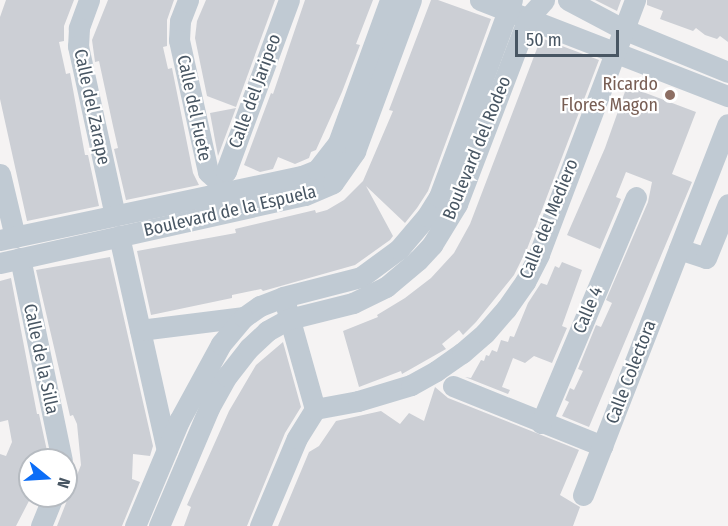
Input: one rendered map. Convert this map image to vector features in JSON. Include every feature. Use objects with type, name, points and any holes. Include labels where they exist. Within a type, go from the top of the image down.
[{"type":"street","name":"Calle del Zarape","points":[[89,0],[79,28],[78,46],[114,215]]},
{"type":"street","name":"Calle del Fuete","points":[[188,0],[180,21],[179,39],[208,172],[219,196]]},
{"type":"street","name":"Calle del Jaripeo","points":[[219,196],[226,171],[289,0]]},
{"type":"street","name":"Boulevard de la Espuela","points":[[8,238],[114,215],[219,196],[302,176],[317,170],[329,158],[338,143],[390,0]]},
{"type":"street","name":"Boulevard de la Espuela","points":[[10,260],[119,236],[219,196],[305,195],[333,183],[355,151],[411,0]]},
{"type":"street","points":[[480,0],[510,5],[528,18],[728,96]]},
{"type":"street","name":"Boulevard del Rodeo","points":[[159,526],[209,408],[226,376],[267,331],[289,319],[369,296],[401,276],[432,245],[457,204],[528,18],[543,0]]},
{"type":"street","points":[[568,0],[623,29],[728,72]]},
{"type":"street","name":"Calle del Mediero","points":[[315,409],[358,401],[411,385],[462,353],[485,333],[506,309],[525,282],[539,254],[635,0]]},
{"type":"street","name":"Boulevard del Rodeo","points":[[135,526],[167,450],[221,344],[244,317],[260,306],[283,297],[361,277],[387,260],[414,234],[439,196],[510,5]]},
{"type":"street","name":"Calle Colectora","points":[[583,495],[728,124]]},
{"type":"street","points":[[0,174],[8,238]]},
{"type":"street","name":"Calle 4","points":[[541,423],[636,197]]},
{"type":"street","points":[[679,249],[706,258],[728,204]]},
{"type":"street","points":[[119,236],[167,450]]},
{"type":"street","name":"Calle de la Silla","points":[[10,260],[59,448]]},
{"type":"street","points":[[260,526],[297,438],[315,409],[283,297]]},
{"type":"street","name":"Boulevard del Rodeo","points":[[140,330],[244,317]]},
{"type":"street","points":[[453,386],[602,446]]},
{"type":"street","points":[[41,526],[48,508]]},
{"type":"building","points":[[6,0],[74,0],[64,26],[64,41],[59,42],[66,74],[70,73],[85,155],[88,155],[99,206],[27,221],[0,99],[0,17]]},
{"type":"building","points":[[108,0],[174,0],[167,20],[167,46],[163,47],[168,69],[172,68],[193,173],[199,185],[126,200],[114,149],[118,148],[99,61],[95,62],[92,40]]},
{"type":"building","points":[[206,0],[275,0],[236,107],[207,96],[195,38],[197,21]]},
{"type":"building","points":[[305,0],[373,0],[356,44],[360,45],[316,150],[311,152],[309,158],[295,164],[278,157],[273,169],[260,172],[244,165],[271,93],[273,94]]},
{"type":"building","points":[[431,0],[438,0],[491,19],[428,191],[417,208],[405,223],[366,186],[393,236],[390,240],[355,265],[263,291],[261,289],[232,295],[232,298],[151,315],[137,251],[236,233],[235,229],[315,210],[316,213],[327,210],[344,200],[363,181],[393,111],[389,110]]},
{"type":"building","points":[[595,0],[621,0],[617,11]]},
{"type":"building","points":[[647,0],[728,0],[728,42],[720,36],[717,39],[705,35],[696,28],[693,31],[660,19],[663,11],[647,5]]},
{"type":"building","points":[[541,38],[599,60],[527,249],[514,275],[463,335],[459,330],[442,344],[446,349],[402,374],[401,371],[359,387],[343,331],[378,317],[377,315],[405,298],[431,278],[454,253],[470,224]]},
{"type":"building","points":[[627,86],[696,112],[672,174],[692,182],[589,427],[562,416],[569,402],[565,400],[570,388],[574,390],[583,371],[578,369],[596,325],[601,327],[612,303],[606,300],[648,202],[652,182],[626,172],[616,197],[621,199],[600,249],[567,235],[605,148]]},
{"type":"building","points":[[236,108],[218,156],[210,113]]},
{"type":"building","points":[[110,257],[153,446],[150,456],[133,454],[132,479],[140,482],[122,526],[57,526],[64,508],[78,508],[78,473],[81,465],[77,424],[73,415],[70,416],[36,270]]},
{"type":"building","points":[[562,262],[582,270],[562,326],[567,328],[552,363],[534,356],[525,363],[513,358],[502,387],[510,390],[508,394],[465,377],[471,378],[481,360],[484,361],[486,355],[489,356],[492,350],[497,352],[501,340],[508,342],[510,336],[514,337],[528,303],[541,283],[547,285],[555,266],[559,268]]},
{"type":"building","points":[[11,278],[37,414],[39,414],[46,448],[18,448],[18,508],[25,508],[16,526],[0,526],[0,454],[6,456],[12,442],[8,420],[0,422],[0,281]]},
{"type":"building","points":[[283,342],[301,407],[285,433],[247,526],[184,526],[191,507],[187,505],[229,411],[256,365]]},
{"type":"building","points":[[435,387],[448,398],[579,450],[560,495],[580,507],[573,526],[278,526],[309,452],[319,446],[336,421],[381,411],[400,424],[409,413],[424,421]]},
{"type":"place","name":"Ricardo Flores Magon","points":[[670,95]]}]
